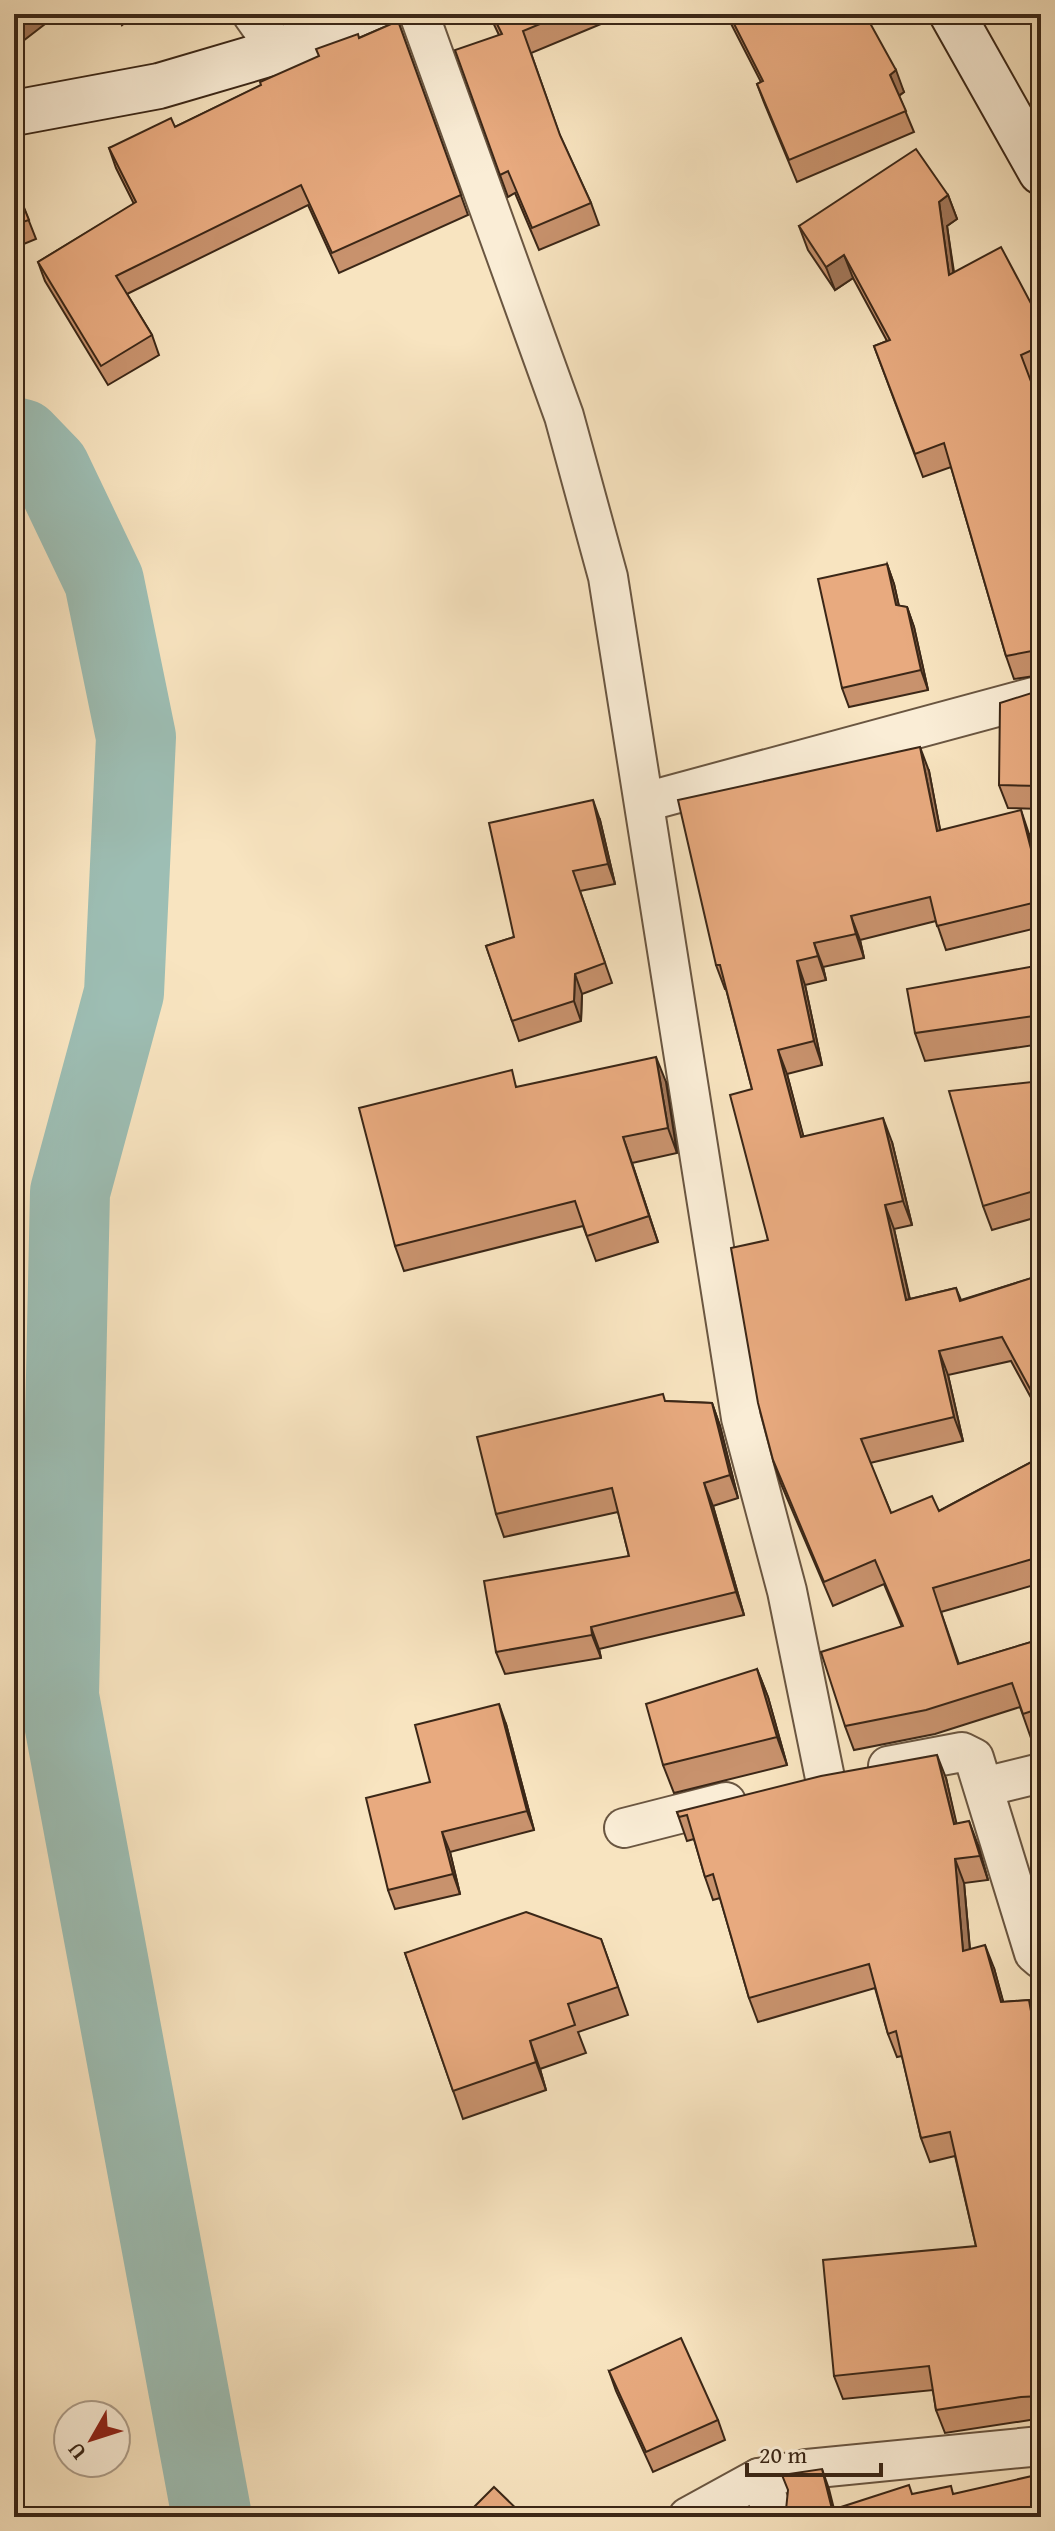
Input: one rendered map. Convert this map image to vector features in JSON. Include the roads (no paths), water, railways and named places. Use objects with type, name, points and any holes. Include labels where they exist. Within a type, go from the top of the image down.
[{"type":"street","points":[[252,14],[278,51]]},
{"type":"street","points":[[19,105],[159,86],[278,51],[372,14]]},
{"type":"street","points":[[419,14],[564,416],[608,577],[741,1418],[787,1591],[794,1785]]},
{"type":"street","points":[[952,14],[1041,172]]},
{"type":"street","points":[[645,802],[1041,695]]},
{"type":"street","points":[[624,1828],[794,1785],[962,1752],[974,1758],[1034,1953],[1041,1959]]},
{"type":"street","points":[[984,1787],[1041,1773]]},
{"type":"street","points":[[688,2517],[759,2478],[807,2469],[1041,2446]]},
{"type":"street","points":[[759,2478],[775,2517]]},
{"type":"waterway","points":[[14,437],[22,439],[50,468],[104,581],[136,737],[124,993],[70,1192],[59,1696],[212,2517]]}]
